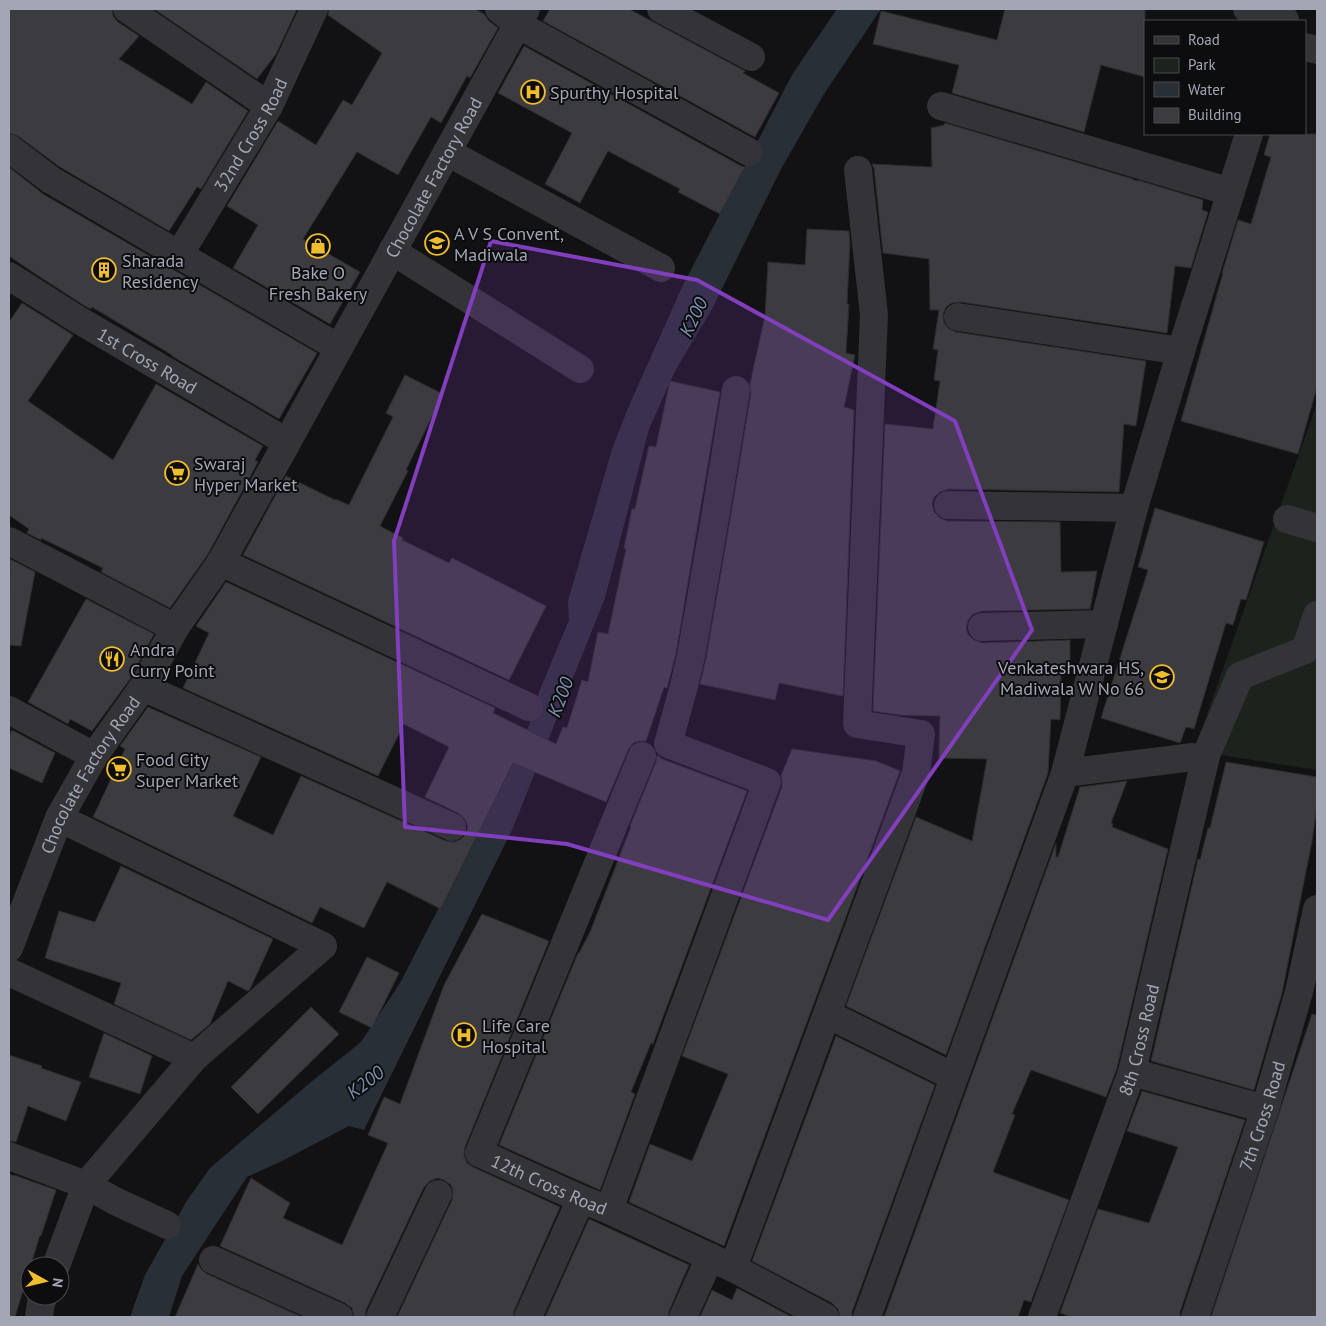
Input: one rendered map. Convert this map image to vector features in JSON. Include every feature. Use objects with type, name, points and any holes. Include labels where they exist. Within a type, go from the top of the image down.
[{"type":"street","name":"32nd Cross Road","points":[[179,255],[269,106],[314,9]]},
{"type":"street","points":[[661,9],[750,58]]},
{"type":"street","points":[[1247,9],[1286,16]]},
{"type":"street","points":[[138,12],[269,106]]},
{"type":"street","points":[[514,14],[749,152]]},
{"type":"street","name":"Chocolate Factory Road","points":[[10,940],[59,818],[94,756],[142,687],[175,628],[221,562],[447,152],[514,14]]},
{"type":"street","points":[[941,106],[1231,192]]},
{"type":"street","points":[[867,1317],[1065,773],[1134,508],[1249,135]]},
{"type":"street","points":[[9,148],[51,180],[339,348]]},
{"type":"street","points":[[447,152],[661,268]]},
{"type":"street","points":[[683,1317],[722,1262],[827,1014],[916,772],[921,734],[857,724],[874,315],[858,170]]},
{"type":"street","points":[[392,251],[580,369]]},
{"type":"street","name":"1st Cross Road","points":[[9,276],[76,319],[287,442]]},
{"type":"street","points":[[958,316],[1181,351]]},
{"type":"street","points":[[609,1210],[767,782],[668,744],[691,656],[736,390]]},
{"type":"street","points":[[948,505],[1134,508]]},
{"type":"street","points":[[1287,519],[1317,528]]},
{"type":"street","points":[[9,541],[175,628]]},
{"type":"street","points":[[221,562],[529,708]]},
{"type":"street","points":[[1311,651],[1317,615]]},
{"type":"street","points":[[982,627],[1104,624]]},
{"type":"street","name":"8th Cross Road","points":[[1042,1317],[1132,1072],[1206,757],[1240,676],[1311,651]]},
{"type":"street","points":[[142,687],[452,827]]},
{"type":"street","points":[[9,710],[94,756]]},
{"type":"street","name":"12th Cross Road","points":[[642,756],[479,1154],[609,1210],[722,1262],[825,1317]]},
{"type":"street","points":[[1065,773],[1206,757]]},
{"type":"street","points":[[59,818],[323,946],[194,1058],[86,1185],[60,1256]]},
{"type":"street","name":"7th Cross Road","points":[[1195,1317],[1265,1109],[1299,992],[1317,909]]},
{"type":"street","points":[[9,972],[194,1058]]},
{"type":"street","points":[[827,1014],[954,1077]]},
{"type":"street","points":[[1132,1072],[1265,1109]]},
{"type":"street","points":[[9,1156],[86,1185],[117,1202],[167,1225]]},
{"type":"street","points":[[380,1317],[438,1194]]},
{"type":"street","points":[[528,1317],[581,1199]]},
{"type":"street","points":[[213,1260],[339,1317]]},
{"type":"highlighted area","points":[[491,241],[697,280],[955,421],[1032,630],[828,920],[567,844],[405,827],[394,541]]},
{"type":"green space","points":[[1317,403],[1317,770],[1194,751]]},
{"type":"water","name":"K200","points":[[837,9],[881,9],[824,94],[781,169],[712,309],[675,371],[649,429],[605,598],[512,830],[364,1130],[349,1126],[247,1177],[182,1276],[169,1317],[130,1317],[145,1275],[186,1202],[210,1168],[361,1042],[400,983],[516,758],[532,717],[539,692],[569,620],[568,601],[612,449],[628,408],[682,287],[793,73]]},
{"type":"building","points":[[9,9],[112,9],[113,16],[118,22],[139,36],[119,59],[192,104],[206,82],[248,111],[201,189],[197,187],[169,231],[60,167],[18,136],[9,133]]},
{"type":"building","points":[[154,9],[297,9],[276,54],[257,79]]},
{"type":"building","points":[[329,9],[475,9],[484,14],[498,28],[470,78],[467,76],[441,123],[431,117],[398,175],[357,152],[303,239],[360,272],[330,324],[233,268],[258,225],[227,206],[278,121],[316,145],[343,100],[352,105],[382,53],[328,15]]},
{"type":"building","points":[[550,9],[629,9],[745,71],[743,73],[779,93],[755,137],[543,21]]},
{"type":"building","points":[[1005,9],[1145,9],[1144,77],[1101,65],[1084,132],[952,93],[959,65],[873,44],[881,11],[997,40]]},
{"type":"building","points":[[524,46],[745,167],[720,214],[678,192],[680,189],[608,151],[580,203],[545,184],[572,133],[498,93]]},
{"type":"building","points":[[945,123],[1203,200],[1202,210],[1208,212],[1191,268],[1175,266],[1167,333],[960,302],[952,303],[946,307],[943,314],[944,323],[949,329],[956,332],[1146,361],[1136,426],[1124,424],[1119,492],[948,489],[934,497],[932,504],[934,512],[940,518],[947,521],[1060,522],[1061,572],[1097,571],[1090,609],[982,611],[973,614],[968,620],[966,628],[968,635],[982,643],[1070,640],[1070,674],[1061,674],[1060,720],[1051,719],[1048,773],[946,1055],[846,1006],[916,817],[972,841],[987,759],[939,758],[940,716],[900,715],[873,711],[885,424],[933,429],[940,381],[934,380],[938,350],[933,349],[939,310],[930,310],[929,259],[883,253],[872,164],[932,167],[931,128],[944,125]]},
{"type":"building","points":[[1317,134],[1317,387],[1298,454],[1181,421],[1238,220],[1251,224],[1271,157],[1264,155],[1270,135]]},
{"type":"building","points":[[9,167],[43,194],[317,353],[279,419],[92,307],[91,309],[85,306],[9,256]]},
{"type":"building","points":[[807,229],[849,231],[847,304],[849,304],[846,353],[855,355],[844,407],[854,410],[843,696],[779,683],[775,700],[700,684],[732,509],[751,393],[750,384],[765,316],[768,262],[805,265]]},
{"type":"building","points":[[22,303],[73,335],[28,401],[113,460],[156,384],[263,446],[255,460],[258,462],[208,554],[170,608],[101,572],[103,568],[27,533],[29,529],[9,515],[9,322]]},
{"type":"building","points":[[405,375],[443,394],[406,470],[408,471],[380,526],[403,538],[402,540],[449,563],[452,558],[546,606],[509,680],[243,555],[286,476],[349,505],[393,417],[386,413]]},
{"type":"building","points":[[670,381],[720,392],[676,653],[667,688],[664,687],[646,741],[633,743],[628,750],[606,802],[513,763],[441,909],[387,882],[364,928],[320,907],[312,923],[93,817],[125,749],[120,746],[148,707],[261,757],[233,816],[273,835],[301,776],[446,841],[454,842],[461,839],[466,834],[468,826],[464,818],[458,813],[425,797],[449,747],[404,724],[378,776],[183,688],[209,633],[196,626],[226,582],[495,708],[493,713],[556,744],[563,727],[567,728],[582,680],[588,682],[598,632],[608,634],[626,549],[624,548],[632,509],[635,509],[649,446],[656,447]]},
{"type":"building","name":"Venkateshwara HS, Madiwala W No 66","points":[[1155,508],[1264,542],[1246,600],[1241,599],[1233,625],[1226,623],[1194,729],[1186,727],[1180,743],[1101,718],[1148,570],[1138,567]]},
{"type":"building","points":[[10,559],[35,572],[21,646],[9,645]]},
{"type":"building","points":[[86,599],[154,634],[130,679],[92,731],[70,719],[68,724],[28,702]]},
{"type":"building","points":[[12,730],[55,753],[42,783],[9,768],[9,736]]},
{"type":"building","points":[[792,749],[876,761],[900,771],[724,1246],[629,1202],[650,1144],[692,1161],[728,1074],[682,1056],[782,787],[781,776]]},
{"type":"building","points":[[657,755],[662,759],[747,791],[653,1044],[651,1043],[631,1092],[635,1094],[600,1190],[499,1145],[578,953],[590,932],[656,762]]},
{"type":"building","points":[[1226,762],[1317,777],[1317,807],[1312,841],[1282,993],[1254,1090],[1151,1061],[1198,859],[1200,860],[1208,828],[1210,828]]},
{"type":"building","points":[[1127,781],[1111,823],[1113,824],[1112,827],[1168,849],[1117,1068],[1106,1097],[1031,1070],[1012,1114],[1015,1115],[993,1172],[1069,1200],[1031,1302],[1024,1300],[1018,1317],[884,1317],[1056,843],[1056,857],[1058,857],[1080,787]]},
{"type":"building","points":[[121,866],[273,939],[250,989],[248,991],[228,981],[210,1024],[191,1040],[114,1004],[121,983],[45,958],[59,911],[95,922]]},
{"type":"building","points":[[482,914],[549,941],[465,1147],[464,1155],[467,1163],[473,1167],[560,1207],[513,1317],[397,1317],[452,1200],[453,1192],[451,1185],[437,1178],[430,1181],[424,1187],[366,1310],[365,1317],[354,1317],[352,1308],[345,1303],[220,1246],[251,1178],[290,1203],[283,1218],[342,1245],[388,1143],[368,1135],[384,1097],[400,1104],[444,985]]},
{"type":"building","points":[[367,957],[399,973],[372,1028],[339,1012]]},
{"type":"building","points":[[311,1007],[339,1034],[258,1114],[231,1087]]},
{"type":"building","points":[[1312,1014],[1317,1015],[1317,1317],[1211,1317]]},
{"type":"building","points":[[104,1033],[152,1056],[140,1094],[89,1077]]},
{"type":"building","points":[[836,1036],[935,1085],[852,1312],[852,1317],[840,1317],[838,1309],[832,1303],[752,1261]]},
{"type":"building","points":[[9,1055],[81,1082],[66,1121],[28,1106],[16,1142],[9,1141]]},
{"type":"building","points":[[1142,1091],[1245,1120],[1180,1312],[1180,1317],[1071,1317],[1060,1313],[1098,1209],[1149,1223],[1178,1147],[1127,1131]]},
{"type":"building","points":[[9,1174],[56,1190],[34,1256],[20,1256],[20,1301],[15,1317],[9,1317]]},
{"type":"building","points":[[589,1219],[689,1265],[668,1317],[545,1317]]},
{"type":"building","points":[[198,1264],[207,1274],[302,1317],[175,1317]]},
{"type":"building","points":[[737,1288],[792,1317],[700,1317],[712,1290],[732,1300]]},
{"type":"place","name":"Spurthy Hospital","points":[[533,92]]},
{"type":"place","name":"A V S Convent, Madiwala","points":[[437,243]]},
{"type":"place","name":"Bake O Fresh Bakery","points":[[318,246]]},
{"type":"place","name":"Sharada Residency","points":[[104,270]]},
{"type":"place","name":"Swaraj Hyper Market","points":[[177,473]]},
{"type":"place","name":"Andra Curry Point","points":[[112,659]]},
{"type":"place","name":"Venkateshwara HS, Madiwala W No 66","points":[[1162,677]]},
{"type":"place","name":"Food City Super Market","points":[[119,769]]},
{"type":"place","name":"Life Care Hospital","points":[[464,1035]]}]
